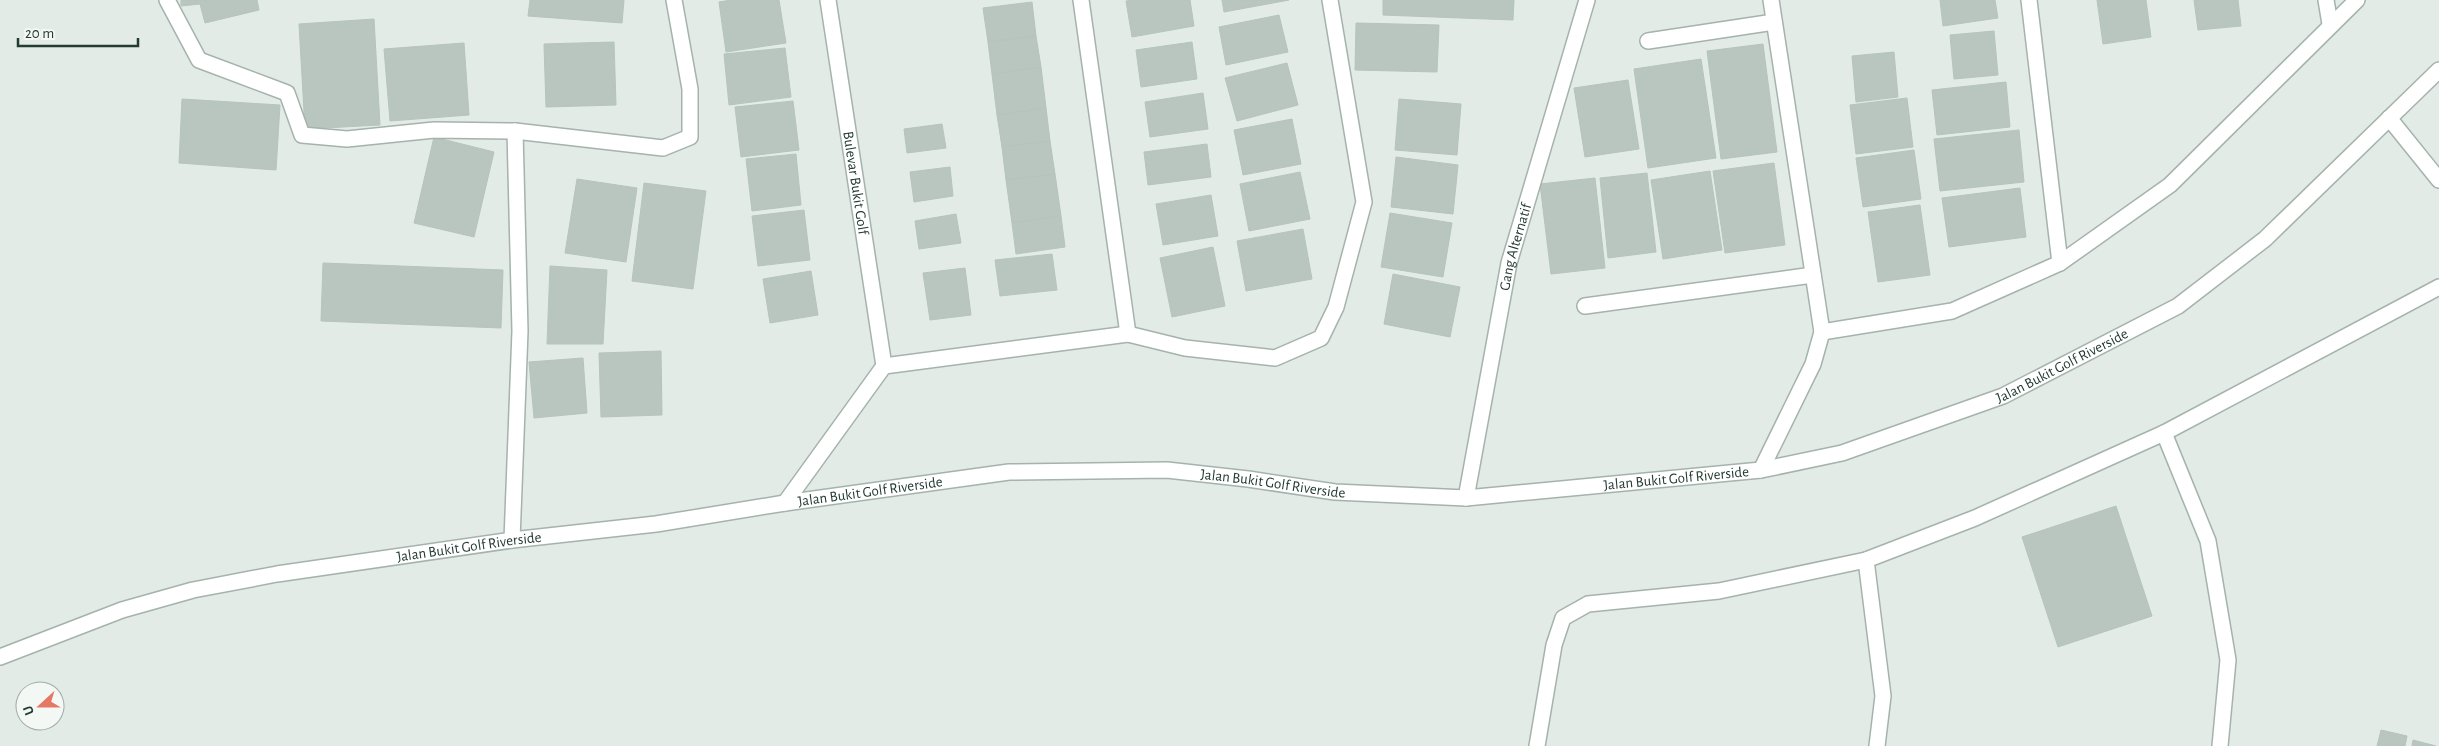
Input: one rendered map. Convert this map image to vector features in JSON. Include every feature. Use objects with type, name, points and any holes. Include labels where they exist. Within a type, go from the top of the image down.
[{"type":"street","points":[[167,0],[199,60],[287,93],[302,135],[347,139],[434,130],[515,131],[663,148],[690,137],[690,89],[674,0]]},
{"type":"street","name":"Bulevar Bukit Golf","points":[[828,0],[884,366]]},
{"type":"street","points":[[1081,0],[1128,334]]},
{"type":"street","points":[[785,503],[884,366],[1128,334],[1185,348],[1275,358],[1321,338],[1336,307],[1364,202],[1330,0]]},
{"type":"street","name":"Gang Alternatif","points":[[1466,498],[1509,263],[1587,0]]},
{"type":"street","points":[[1762,470],[1813,364],[1822,332],[1771,0]]},
{"type":"street","points":[[2030,0],[2060,263]]},
{"type":"street","points":[[2326,0],[2330,24]]},
{"type":"street","points":[[1822,332],[1952,311],[2060,263],[2170,185],[2330,24],[2357,0]]},
{"type":"street","points":[[1648,41],[1774,22]]},
{"type":"street","name":"Jalan Bukit Golf Riverside","points":[[0,657],[122,610],[193,590],[277,574],[512,540],[656,524],[785,503],[1009,472],[1167,470],[1248,479],[1334,492],[1466,498],[1762,470],[1842,453],[2003,396],[2178,306],[2265,239],[2439,70]]},
{"type":"street","points":[[2388,118],[2439,180]]},
{"type":"street","points":[[512,540],[520,331],[515,131]]},
{"type":"street","points":[[1585,306],[1813,275]]},
{"type":"street","points":[[1537,746],[1554,645],[1563,618],[1588,604],[1719,591],[1866,560],[1975,518],[2164,432],[2439,287]]},
{"type":"street","points":[[2164,432],[2208,541],[2228,660],[2220,746]]},
{"type":"street","points":[[1866,560],[1883,696],[1877,746]]},
{"type":"building","points":[[181,0],[257,0],[259,10],[205,23],[200,4],[181,6]]},
{"type":"building","points":[[530,0],[624,0],[622,23],[528,16]]},
{"type":"building","points":[[731,0],[779,0],[786,43],[726,52],[719,2]]},
{"type":"building","points":[[1190,0],[1194,26],[1132,37],[1126,1]]},
{"type":"building","points":[[1222,0],[1289,0],[1224,12]]},
{"type":"building","points":[[1383,0],[1514,0],[1513,20],[1383,15]]},
{"type":"building","points":[[1940,0],[1995,0],[1998,18],[1943,26]]},
{"type":"building","points":[[2097,0],[2146,0],[2151,37],[2103,44]]},
{"type":"building","points":[[2194,0],[2238,0],[2241,26],[2198,30]]},
{"type":"building","points":[[1032,2],[1036,36],[988,42],[983,8]]},
{"type":"building","points":[[1279,15],[1288,52],[1226,65],[1219,27]]},
{"type":"building","points":[[374,19],[380,125],[305,129],[299,24]]},
{"type":"building","points":[[1356,23],[1439,25],[1437,72],[1355,70]]},
{"type":"building","points":[[1994,31],[1998,75],[1954,79],[1950,35]]},
{"type":"building","points":[[1036,36],[1041,67],[992,74],[988,42]]},
{"type":"building","points":[[614,42],[616,105],[546,107],[544,44]]},
{"type":"building","points":[[1192,42],[1197,79],[1141,87],[1136,50]]},
{"type":"building","points":[[464,43],[469,115],[390,121],[384,49]]},
{"type":"building","points":[[1763,44],[1777,152],[1721,159],[1707,51]]},
{"type":"building","points":[[785,48],[791,97],[729,105],[724,54]]},
{"type":"building","points":[[1894,52],[1898,97],[1856,102],[1852,56]]},
{"type":"building","points":[[1701,59],[1716,158],[1648,168],[1634,69]]},
{"type":"building","points":[[1287,63],[1298,105],[1237,121],[1225,78]]},
{"type":"building","points":[[1041,67],[1046,108],[997,115],[992,74]]},
{"type":"building","points":[[1628,80],[1639,149],[1585,157],[1574,88]]},
{"type":"building","points":[[2006,82],[2010,127],[1937,135],[1932,90]]},
{"type":"building","points":[[1203,93],[1208,129],[1150,137],[1145,102]]},
{"type":"building","points":[[1907,98],[1913,147],[1856,154],[1850,105]]},
{"type":"building","points":[[182,99],[280,105],[276,170],[179,163]]},
{"type":"building","points":[[1399,99],[1461,104],[1457,155],[1395,150]]},
{"type":"building","points":[[793,101],[799,150],[741,157],[735,107]]},
{"type":"building","points":[[1046,108],[1050,141],[1002,147],[997,115]]},
{"type":"building","points":[[1292,119],[1301,164],[1243,175],[1234,130]]},
{"type":"building","points":[[942,124],[946,148],[907,153],[904,129]]},
{"type":"building","points":[[2019,130],[2024,182],[1940,191],[1934,139]]},
{"type":"building","points":[[434,137],[494,152],[474,237],[414,223]]},
{"type":"building","points":[[1050,141],[1055,174],[1006,180],[1002,147]]},
{"type":"building","points":[[1207,144],[1211,177],[1148,185],[1144,152]]},
{"type":"building","points":[[1914,150],[1921,199],[1863,207],[1856,158]]},
{"type":"building","points":[[796,154],[801,205],[752,211],[746,159]]},
{"type":"building","points":[[1396,157],[1458,165],[1453,214],[1391,207]]},
{"type":"building","points":[[1774,163],[1785,245],[1725,253],[1713,171]]},
{"type":"building","points":[[950,167],[953,196],[914,202],[910,172]]},
{"type":"building","points":[[1710,171],[1722,250],[1663,259],[1651,180]]},
{"type":"building","points":[[1300,172],[1310,219],[1249,231],[1240,184]]},
{"type":"building","points":[[1647,173],[1656,252],[1608,258],[1600,178]]},
{"type":"building","points":[[1055,174],[1061,216],[1012,223],[1006,180]]},
{"type":"building","points":[[1595,178],[1605,268],[1551,274],[1540,184]]},
{"type":"building","points":[[577,179],[637,188],[626,262],[565,253]]},
{"type":"building","points":[[644,183],[706,191],[693,289],[632,281]]},
{"type":"building","points":[[2020,188],[2026,237],[1949,247],[1942,198]]},
{"type":"building","points":[[1211,195],[1218,236],[1163,245],[1156,204]]},
{"type":"building","points":[[1920,205],[1930,275],[1878,282],[1868,212]]},
{"type":"building","points":[[804,210],[810,260],[758,266],[752,216]]},
{"type":"building","points":[[1390,213],[1452,223],[1443,277],[1381,267]]},
{"type":"building","points":[[956,214],[961,243],[919,249],[915,221]]},
{"type":"building","points":[[1061,216],[1065,247],[1016,254],[1012,223]]},
{"type":"building","points":[[1303,229],[1312,279],[1246,291],[1237,241]]},
{"type":"building","points":[[1213,247],[1225,306],[1172,317],[1160,258]]},
{"type":"building","points":[[1052,254],[1057,290],[1000,296],[995,260]]},
{"type":"building","points":[[323,263],[503,270],[501,328],[321,321]]},
{"type":"building","points":[[550,266],[607,270],[603,344],[547,344]]},
{"type":"building","points":[[965,268],[971,315],[930,320],[923,273]]},
{"type":"building","points":[[811,271],[818,315],[770,323],[763,279]]},
{"type":"building","points":[[1393,274],[1460,287],[1450,337],[1384,324]]},
{"type":"building","points":[[661,351],[662,415],[601,417],[599,353]]},
{"type":"building","points":[[583,358],[587,413],[534,418],[529,362]]},
{"type":"building","points":[[2116,506],[2152,616],[2058,647],[2022,537]]},
{"type":"building","points":[[2381,730],[2407,736],[2405,746],[2377,746]]},
{"type":"building","points":[[2413,740],[2436,746],[2412,746]]}]
